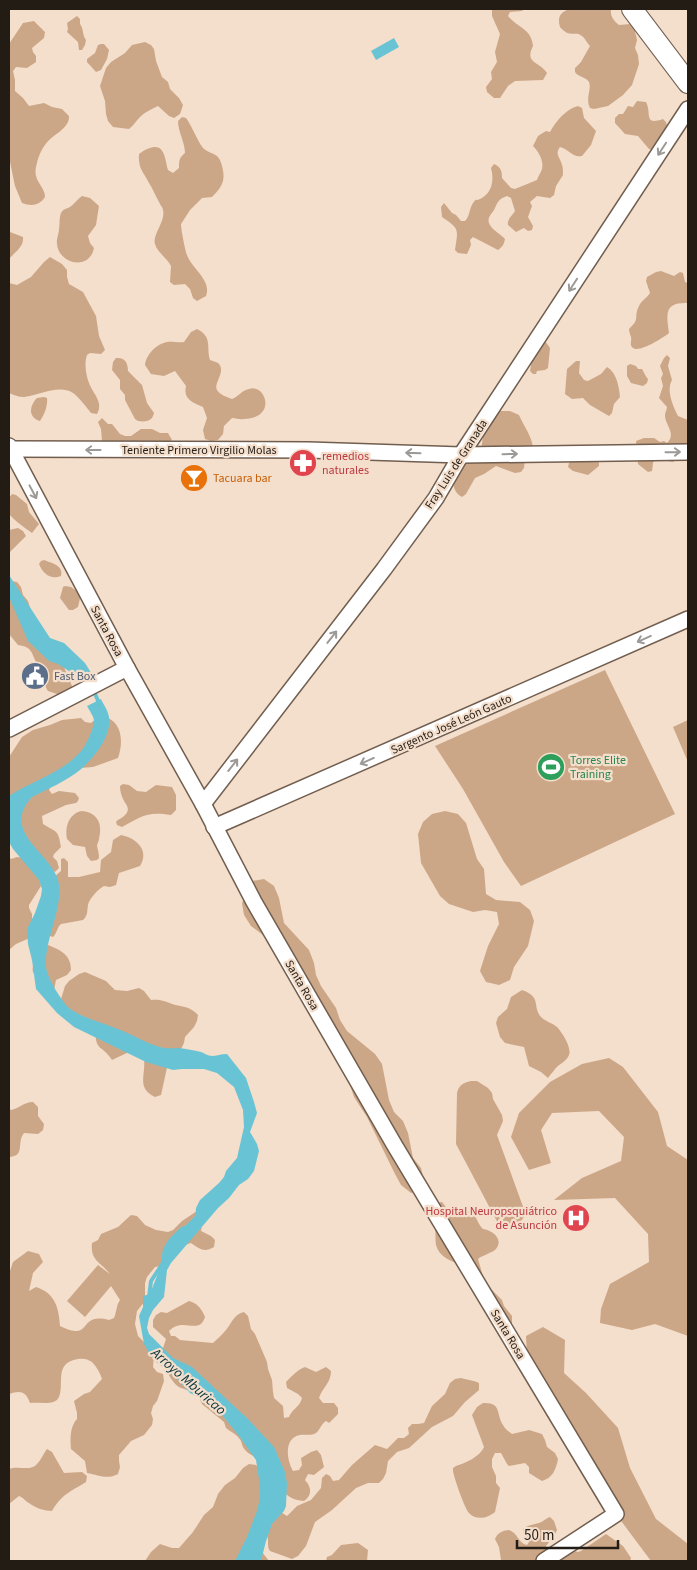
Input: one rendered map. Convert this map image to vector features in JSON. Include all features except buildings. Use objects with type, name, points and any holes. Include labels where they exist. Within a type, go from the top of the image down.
[{"type":"main road","points":[[632,9],[685,73]]},
{"type":"street","name":"Fray Luis de Granada","points":[[203,804],[384,569],[436,498],[461,455],[688,109]]},
{"type":"street","name":"Teniente Primero Virgilio Molas","points":[[10,447],[308,450],[461,455],[688,452]]},
{"type":"street","name":"Santa Rosa","points":[[10,447],[254,902],[395,1146],[616,1514],[544,1561]]},
{"type":"street","name":"Sargento José León Gauto","points":[[214,827],[688,619]]},
{"type":"street","points":[[9,729],[127,668]]},
{"type":"shaded area","points":[[492,9],[524,9],[522,11],[510,12],[508,16],[530,36],[533,46],[530,56],[547,73],[543,80],[515,81],[508,86],[500,98],[494,98],[487,92],[486,87],[492,79],[491,72],[497,62],[495,52],[500,34],[492,16]]},
{"type":"shaded area","points":[[569,9],[611,9],[612,18],[619,25],[630,24],[634,27],[637,40],[635,48],[639,64],[632,85],[623,95],[608,106],[590,108],[588,101],[589,82],[575,72],[575,68],[581,62],[590,46],[580,34],[567,33],[560,27],[560,16]]},
{"type":"shaded area","points":[[77,16],[80,19],[86,40],[82,50],[79,50],[78,42],[67,32],[67,23]]},
{"type":"shaded area","points":[[34,21],[45,32],[44,38],[32,48],[36,56],[36,62],[27,68],[16,67],[13,71],[15,91],[29,106],[44,103],[62,109],[69,116],[69,121],[67,125],[48,141],[40,154],[37,161],[36,174],[45,197],[41,202],[32,205],[22,203],[15,186],[9,157],[9,44],[23,23]]},
{"type":"shaded area","points":[[145,42],[154,49],[162,77],[168,82],[170,89],[183,105],[180,114],[174,118],[158,106],[142,115],[129,129],[113,127],[108,121],[105,101],[100,86],[106,68],[132,45]]},
{"type":"shaded area","points":[[104,44],[109,50],[101,70],[96,72],[87,62],[87,59],[95,53],[98,45]]},
{"type":"shaded area","points":[[637,101],[646,102],[650,120],[657,121],[663,119],[666,122],[668,129],[653,150],[649,149],[638,136],[625,134],[615,123],[615,118],[619,114],[623,114],[628,106],[633,107]]},
{"type":"shaded area","points":[[578,106],[582,108],[584,118],[596,131],[591,145],[582,156],[573,155],[560,147],[558,153],[563,175],[556,186],[554,195],[550,198],[537,196],[530,202],[532,206],[528,217],[533,226],[532,230],[528,231],[524,228],[516,232],[508,225],[509,219],[515,211],[511,198],[507,196],[499,201],[489,217],[491,227],[505,239],[502,247],[498,250],[473,237],[470,240],[471,245],[467,254],[458,253],[455,250],[457,233],[455,227],[442,217],[441,207],[444,203],[461,221],[465,221],[473,203],[488,193],[492,185],[491,168],[494,164],[500,168],[502,178],[511,188],[515,189],[537,180],[542,170],[542,162],[537,150],[533,146],[538,136],[546,131],[550,132],[562,116]]},
{"type":"shaded area","points":[[182,117],[186,118],[203,148],[219,158],[224,176],[221,187],[212,197],[202,198],[190,210],[181,224],[183,240],[189,260],[206,285],[206,296],[197,301],[193,298],[190,289],[185,284],[174,285],[170,282],[171,266],[155,244],[155,236],[163,219],[163,209],[139,163],[139,154],[144,150],[155,147],[164,153],[168,170],[173,173],[179,168],[180,160],[185,153],[178,125],[178,121]]},
{"type":"shaded area","points":[[82,196],[90,198],[99,206],[96,225],[88,236],[94,248],[86,260],[74,262],[62,256],[57,240],[61,213]]},
{"type":"shaded area","points":[[9,222],[10,232],[23,237],[23,241],[21,247],[9,259]]},
{"type":"shaded area","points":[[50,257],[62,264],[67,270],[69,284],[83,292],[96,316],[99,336],[105,350],[101,354],[90,353],[87,355],[86,373],[99,402],[97,414],[91,413],[78,397],[68,391],[56,390],[24,397],[9,393],[9,283],[17,285],[31,277]]},
{"type":"shaded area","points":[[661,271],[674,276],[680,272],[683,273],[685,282],[688,283],[688,303],[680,303],[670,307],[668,311],[669,333],[645,347],[633,348],[631,346],[629,329],[636,320],[640,304],[650,293],[646,281],[647,277]]},
{"type":"shaded area","points":[[197,329],[207,339],[210,360],[218,363],[220,366],[221,373],[216,387],[218,392],[232,399],[244,391],[254,388],[259,390],[265,398],[264,409],[261,414],[248,419],[232,418],[224,426],[223,434],[218,440],[211,441],[205,439],[203,430],[207,418],[203,407],[192,402],[187,397],[186,386],[175,371],[164,376],[151,374],[145,365],[150,354],[159,345],[169,342],[184,342],[191,332]]},
{"type":"shaded area","points":[[542,341],[545,341],[550,348],[548,368],[533,374],[530,371],[532,360]]},
{"type":"shaded area","points":[[667,355],[670,358],[668,366],[672,380],[670,393],[672,403],[678,416],[688,420],[688,451],[673,462],[655,459],[652,471],[648,472],[638,464],[636,441],[644,438],[654,438],[660,442],[664,441],[667,443],[671,436],[665,419],[667,407],[659,398],[663,386],[661,378],[663,374],[660,366]]},
{"type":"shaded area","points":[[116,358],[122,358],[125,361],[128,371],[142,385],[147,403],[154,413],[150,420],[138,421],[135,419],[125,400],[125,395],[120,389],[120,380],[112,370],[113,362]]},
{"type":"shaded area","points":[[576,361],[580,361],[579,373],[584,380],[588,381],[601,374],[607,367],[615,376],[620,397],[614,404],[612,413],[609,416],[590,405],[583,398],[572,399],[565,394],[567,369]]},
{"type":"shaded area","points":[[630,364],[638,369],[642,369],[648,379],[647,383],[643,386],[631,383],[627,376],[627,366]]},
{"type":"shaded area","points":[[37,398],[47,398],[47,404],[40,421],[31,414],[31,407]]},
{"type":"shaded area","points":[[501,411],[510,411],[519,415],[531,439],[533,448],[525,459],[524,468],[521,472],[515,473],[496,466],[475,478],[466,494],[462,497],[454,488],[453,468],[481,450],[484,430],[494,414]]},
{"type":"shaded area","points":[[102,418],[108,424],[112,424],[120,434],[125,436],[131,436],[141,429],[152,429],[160,433],[168,433],[172,440],[167,443],[105,443],[102,441],[98,422]]},
{"type":"shaded area","points":[[594,456],[599,466],[588,475],[573,471],[568,467],[569,463],[576,457]]},
{"type":"shaded area","points":[[12,494],[27,504],[29,512],[39,524],[32,533],[9,514],[9,498]]},
{"type":"shaded area","points":[[18,528],[26,536],[9,553],[9,530]]},
{"type":"shaded area","points":[[44,560],[59,567],[61,569],[61,576],[51,577],[45,573],[39,564]]},
{"type":"shaded area","points":[[9,582],[17,582],[21,587],[31,611],[57,651],[72,686],[72,688],[60,695],[48,691],[44,675],[31,651],[26,647],[18,645],[9,634]]},
{"type":"shaded area","points":[[65,586],[71,587],[81,594],[78,607],[73,610],[69,610],[60,598]]},
{"type":"shaded area","name":"Torres Elite Training","points":[[605,670],[675,814],[521,886],[504,862],[463,789],[435,746]]},
{"type":"shaded area","points":[[102,716],[114,722],[120,732],[121,745],[118,758],[93,767],[80,768],[52,784],[49,790],[52,794],[59,791],[75,793],[79,798],[76,803],[66,805],[42,816],[43,824],[58,834],[60,841],[61,847],[53,857],[57,861],[59,868],[55,872],[9,827],[9,757],[22,737],[33,730],[62,720],[81,718],[85,722],[91,723]]},
{"type":"shaded area","points":[[688,720],[688,762],[673,727]]},
{"type":"shaded area","points":[[123,784],[129,785],[137,791],[146,792],[156,785],[172,787],[176,795],[176,810],[171,815],[150,814],[122,827],[117,825],[116,822],[128,810],[120,791],[120,786]]},
{"type":"shaded area","points":[[81,811],[87,812],[98,819],[100,833],[97,846],[99,858],[97,860],[91,861],[87,856],[85,847],[73,845],[67,839],[70,818]]},
{"type":"shaded area","points":[[445,811],[458,814],[466,823],[477,859],[484,869],[486,894],[496,900],[520,902],[530,910],[534,921],[528,946],[514,967],[510,980],[499,985],[486,982],[480,971],[488,946],[499,924],[497,912],[485,910],[473,912],[449,904],[440,896],[421,863],[418,834],[423,822],[432,814]]},
{"type":"shaded area","points":[[121,835],[132,839],[140,846],[143,860],[140,866],[119,873],[116,885],[104,886],[97,892],[89,903],[87,915],[83,920],[61,924],[53,937],[50,936],[54,877],[61,871],[61,859],[64,858],[68,862],[68,877],[79,877],[100,872],[101,860],[111,852],[113,840]]},
{"type":"shaded area","points":[[9,857],[11,859],[17,857],[25,858],[39,877],[41,886],[29,905],[32,914],[32,937],[16,944],[10,949]]},
{"type":"shaded area","points":[[264,879],[274,886],[279,898],[284,923],[309,950],[321,986],[336,1008],[340,1020],[347,1031],[375,1054],[382,1064],[389,1100],[394,1112],[403,1121],[408,1133],[413,1158],[421,1168],[424,1180],[418,1190],[411,1193],[401,1185],[367,1117],[354,1097],[346,1059],[271,941],[251,926],[244,915],[242,903],[252,881]]},
{"type":"shaded area","points":[[48,945],[64,954],[71,965],[71,970],[67,975],[56,980],[54,990],[38,978],[33,970],[36,960]]},
{"type":"shaded area","points":[[85,972],[106,981],[115,990],[127,991],[139,988],[151,1000],[162,1000],[186,1007],[198,1015],[194,1027],[185,1037],[181,1049],[168,1063],[161,1095],[155,1097],[146,1090],[143,1081],[144,1059],[131,1051],[112,1060],[96,1041],[96,1028],[66,1011],[61,999],[65,986],[79,974]]},
{"type":"shaded area","points":[[522,990],[532,996],[541,1017],[557,1027],[568,1044],[570,1052],[568,1057],[548,1078],[529,1066],[524,1047],[505,1043],[500,1037],[496,1023],[498,1017],[507,1009],[511,997]]},
{"type":"shaded area","points":[[609,1058],[623,1067],[658,1112],[667,1146],[688,1160],[688,1336],[655,1324],[632,1330],[600,1323],[601,1309],[610,1284],[649,1262],[648,1234],[615,1198],[554,1200],[582,1178],[621,1161],[624,1137],[599,1111],[552,1113],[541,1130],[551,1163],[529,1170],[511,1137],[519,1113],[550,1082],[582,1064]]},
{"type":"shaded area","points":[[471,1081],[477,1081],[488,1088],[502,1115],[503,1121],[497,1135],[526,1215],[513,1230],[500,1227],[456,1144],[457,1093],[462,1085]]},
{"type":"shaded area","points":[[33,1102],[38,1107],[38,1116],[44,1124],[43,1130],[38,1134],[24,1133],[19,1152],[9,1157],[9,1110]]},
{"type":"shaded area","points":[[442,1202],[453,1216],[463,1209],[472,1213],[483,1229],[493,1233],[498,1239],[499,1242],[496,1249],[478,1259],[485,1283],[502,1300],[512,1316],[509,1328],[460,1265],[445,1258],[437,1249],[435,1229],[427,1211],[436,1203]]},
{"type":"shaded area","points":[[197,1211],[203,1219],[201,1231],[215,1240],[214,1247],[205,1250],[191,1243],[185,1245],[161,1266],[155,1267],[145,1283],[145,1301],[137,1311],[135,1324],[138,1336],[154,1355],[153,1367],[157,1372],[163,1374],[164,1381],[151,1413],[152,1425],[144,1435],[131,1441],[119,1455],[120,1467],[118,1474],[107,1477],[87,1473],[85,1461],[71,1449],[71,1437],[73,1425],[77,1419],[74,1401],[90,1392],[102,1379],[92,1362],[87,1359],[80,1359],[70,1361],[65,1366],[62,1371],[60,1395],[54,1402],[30,1403],[27,1396],[22,1392],[9,1394],[9,1274],[13,1262],[28,1251],[39,1254],[43,1262],[33,1273],[29,1291],[36,1287],[48,1293],[57,1307],[60,1326],[79,1331],[95,1319],[109,1320],[114,1318],[120,1300],[111,1286],[85,1317],[67,1301],[98,1265],[110,1274],[94,1258],[92,1243],[98,1240],[101,1234],[118,1227],[131,1215],[137,1216],[145,1225],[156,1230],[168,1232]]},
{"type":"shaded area","points":[[189,1301],[199,1307],[205,1317],[199,1325],[180,1325],[169,1331],[171,1336],[175,1336],[180,1340],[213,1343],[237,1315],[244,1312],[248,1316],[251,1329],[267,1362],[274,1398],[283,1406],[284,1418],[289,1417],[300,1404],[302,1398],[287,1388],[286,1382],[297,1371],[305,1367],[316,1372],[326,1367],[331,1371],[330,1379],[319,1398],[323,1403],[334,1403],[338,1408],[338,1414],[329,1423],[324,1422],[316,1433],[295,1437],[289,1445],[288,1456],[293,1471],[299,1470],[302,1465],[301,1458],[311,1452],[317,1450],[321,1455],[324,1467],[314,1475],[308,1474],[305,1480],[310,1491],[309,1496],[304,1501],[296,1500],[284,1492],[263,1462],[243,1448],[238,1437],[226,1428],[224,1422],[202,1404],[197,1393],[177,1386],[169,1374],[160,1357],[166,1339],[153,1327],[153,1320],[161,1312],[167,1313]]},
{"type":"shaded area","points":[[543,1327],[565,1340],[564,1373],[586,1393],[618,1428],[630,1468],[656,1519],[688,1544],[688,1561],[651,1561],[598,1490],[528,1375],[526,1336]]},
{"type":"shaded area","points":[[461,1378],[479,1383],[479,1390],[453,1416],[432,1427],[409,1448],[397,1452],[388,1461],[386,1473],[379,1483],[368,1483],[356,1488],[332,1510],[315,1522],[306,1546],[298,1556],[292,1559],[270,1551],[266,1534],[279,1511],[287,1516],[297,1506],[311,1500],[321,1488],[322,1478],[326,1474],[333,1481],[339,1480],[352,1465],[375,1445],[387,1449],[398,1438],[404,1438],[409,1434],[408,1428],[412,1424],[424,1423],[432,1406],[445,1394],[450,1383],[455,1379]]},
{"type":"shaded area","points":[[483,1403],[493,1404],[496,1407],[501,1421],[512,1434],[529,1430],[542,1434],[547,1447],[555,1453],[558,1459],[553,1473],[549,1478],[542,1481],[529,1473],[529,1467],[525,1463],[509,1466],[501,1453],[495,1453],[492,1459],[492,1467],[496,1476],[496,1483],[500,1488],[495,1512],[489,1516],[478,1518],[469,1513],[462,1500],[453,1468],[476,1457],[484,1447],[472,1415],[477,1407]]},
{"type":"shaded area","points":[[47,1449],[52,1452],[64,1473],[82,1472],[87,1476],[86,1482],[63,1497],[52,1511],[37,1508],[19,1496],[9,1504],[9,1469],[31,1468]]},
{"type":"shaded area","points":[[249,1464],[256,1465],[260,1470],[262,1552],[269,1561],[145,1561],[160,1544],[179,1548],[204,1515],[213,1507],[218,1494],[225,1485]]},
{"type":"shaded area","points":[[550,1517],[554,1521],[557,1530],[546,1546],[546,1549],[551,1554],[549,1561],[501,1560],[499,1547],[495,1539],[499,1534],[509,1530],[527,1545],[529,1542],[524,1535],[523,1529]]},
{"type":"shaded area","points":[[606,1534],[623,1546],[631,1558],[630,1561],[560,1561],[568,1549],[581,1551]]},
{"type":"shaded area","points":[[358,1543],[368,1550],[367,1561],[326,1561],[327,1557],[332,1555],[341,1545]]},
{"type":"water","points":[[394,38],[399,47],[376,60],[371,51]]},
{"type":"water","points":[[9,575],[50,638],[64,643],[85,663],[93,676],[79,682],[75,675],[58,664],[49,661],[28,641],[9,597]]},
{"type":"water","points":[[101,699],[107,710],[109,724],[108,732],[101,746],[75,774],[32,797],[24,809],[21,821],[30,841],[46,860],[58,880],[59,900],[48,945],[46,966],[54,987],[64,1002],[78,1014],[162,1048],[179,1048],[211,1056],[227,1054],[246,1078],[257,1113],[250,1132],[259,1151],[254,1171],[218,1208],[171,1263],[167,1270],[164,1297],[153,1310],[147,1328],[149,1334],[173,1358],[192,1367],[249,1420],[274,1447],[285,1472],[287,1483],[286,1506],[272,1524],[261,1561],[235,1561],[247,1537],[260,1498],[256,1460],[213,1404],[190,1393],[172,1373],[156,1362],[144,1344],[139,1316],[143,1307],[143,1296],[150,1294],[160,1268],[163,1249],[169,1239],[181,1227],[192,1224],[195,1220],[196,1208],[200,1200],[219,1183],[237,1158],[244,1127],[243,1110],[234,1087],[217,1073],[204,1069],[173,1070],[146,1062],[74,1027],[57,1013],[36,989],[27,929],[35,913],[42,889],[39,880],[9,842],[9,796],[55,772],[76,756],[84,747],[93,726],[94,720],[87,706]]},
{"type":"waterway","name":"Arroyo Mburicao","points":[[93,689],[99,703]]},
{"type":"waterway","name":"Arroyo Mburicao","points":[[186,1228],[199,1215]]},
{"type":"waterway","name":"Arroyo Mburicao","points":[[149,1297],[151,1281],[163,1263]]},
{"type":"place","name":"remedios naturales","points":[[303,463]]},
{"type":"place","name":"Tacuara bar","points":[[194,478]]},
{"type":"place","name":"Fast Box","points":[[35,676]]},
{"type":"place","name":"Torres Elite Training","points":[[551,767]]},
{"type":"place","name":"Hospital Neuropsquiátrico de Asunción","points":[[576,1218]]}]
